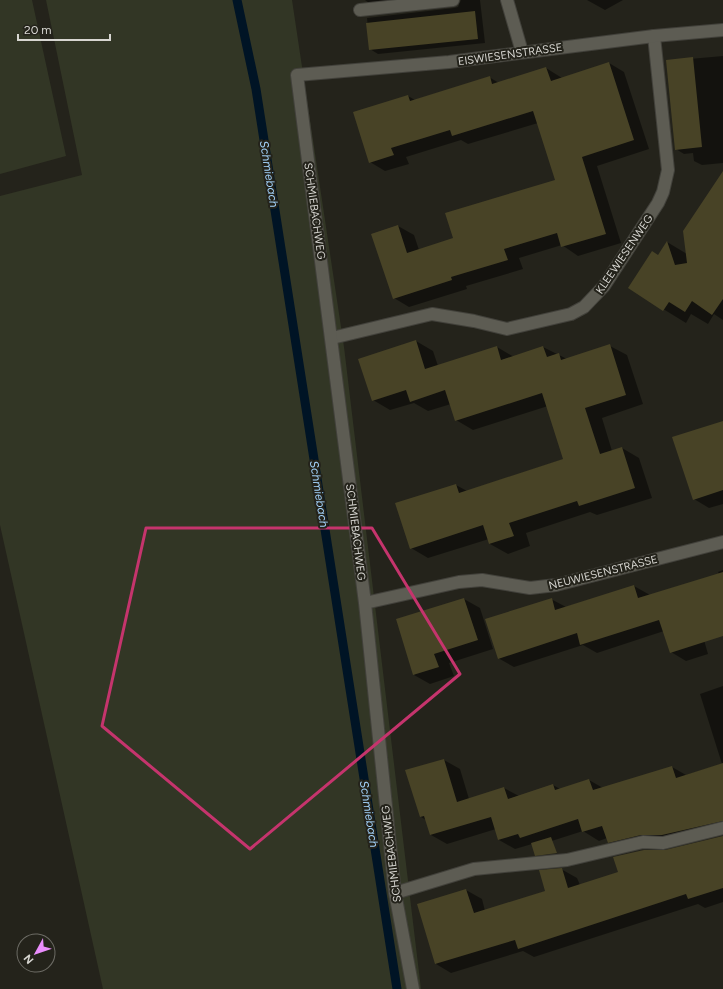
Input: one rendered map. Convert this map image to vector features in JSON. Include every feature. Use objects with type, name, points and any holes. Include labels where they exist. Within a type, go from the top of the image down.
[{"type":"street","points":[[360,10],[453,0]]},
{"type":"street","points":[[507,0],[522,52]]},
{"type":"street","name":"EISWIESENSTRASSE","points":[[297,76],[449,62],[654,36],[723,30]]},
{"type":"street","name":"KLEEWIESENWEG","points":[[332,338],[432,314],[474,320],[507,329],[571,314],[584,307],[604,286],[658,203],[663,192],[668,170],[654,36]]},
{"type":"street","name":"SCHMIEBACHWEG","points":[[297,76],[365,603],[395,893],[413,989]]},
{"type":"street","name":"NEUWIESENSTRASSE","points":[[365,603],[459,582],[482,580],[530,588],[556,585],[723,542]]},
{"type":"street","points":[[395,893],[474,869],[567,860],[643,842],[663,843],[723,828]]},
{"type":"highlighted area","points":[[146,528],[372,528],[460,674],[250,849],[102,726]]},
{"type":"green space","points":[[0,0],[32,0],[66,156],[0,174]]},
{"type":"green space","points":[[46,0],[292,0],[344,347],[421,989],[103,989],[0,525],[0,196],[82,175]]},
{"type":"building","points":[[475,11],[478,39],[369,50],[366,23]]},
{"type":"building","points":[[693,57],[702,147],[675,150],[666,60]]},
{"type":"building","points":[[609,62],[634,140],[582,157],[606,234],[561,247],[557,233],[504,249],[508,260],[451,277],[452,280],[393,299],[371,234],[398,225],[407,253],[453,238],[445,213],[555,180],[533,111],[452,136],[450,130],[391,148],[394,155],[369,163],[353,112],[408,95],[410,101],[490,76],[492,84],[546,67],[551,81]]},
{"type":"building","points":[[723,171],[723,299],[712,315],[692,301],[685,312],[669,302],[663,311],[628,288],[652,251],[658,255],[667,241],[675,265],[687,263],[683,231]]},
{"type":"building","points":[[416,340],[425,369],[497,346],[501,360],[543,346],[547,357],[559,353],[561,360],[610,344],[626,395],[585,408],[600,454],[622,447],[635,488],[579,506],[577,501],[509,523],[514,536],[489,544],[483,525],[410,549],[395,503],[456,484],[459,493],[563,459],[542,393],[455,421],[445,390],[410,402],[406,390],[372,401],[358,359]]},
{"type":"building","points":[[723,421],[723,490],[693,500],[672,437]]},
{"type":"building","points":[[723,572],[723,636],[670,653],[659,620],[580,645],[577,633],[498,659],[485,619],[552,598],[555,610],[634,585],[638,598]]},
{"type":"building","points":[[464,598],[478,640],[434,654],[439,667],[413,675],[396,619]]},
{"type":"building","points":[[444,759],[457,802],[504,787],[508,799],[553,784],[555,790],[589,779],[593,790],[672,766],[676,778],[723,763],[723,821],[662,835],[641,835],[608,843],[602,826],[582,832],[578,819],[520,838],[518,834],[498,840],[491,817],[430,835],[424,816],[420,817],[405,770]]},
{"type":"building","points":[[723,836],[723,888],[688,899],[686,894],[518,949],[515,940],[435,964],[417,904],[466,889],[474,913],[545,891],[539,870],[562,868],[568,888],[618,872],[613,857],[644,850],[665,850]]},
{"type":"building","points":[[551,837],[557,853],[535,856],[531,843]]},
{"type":"waterway","name":"Schmiebach","points":[[237,0],[256,89],[397,989]]}]
